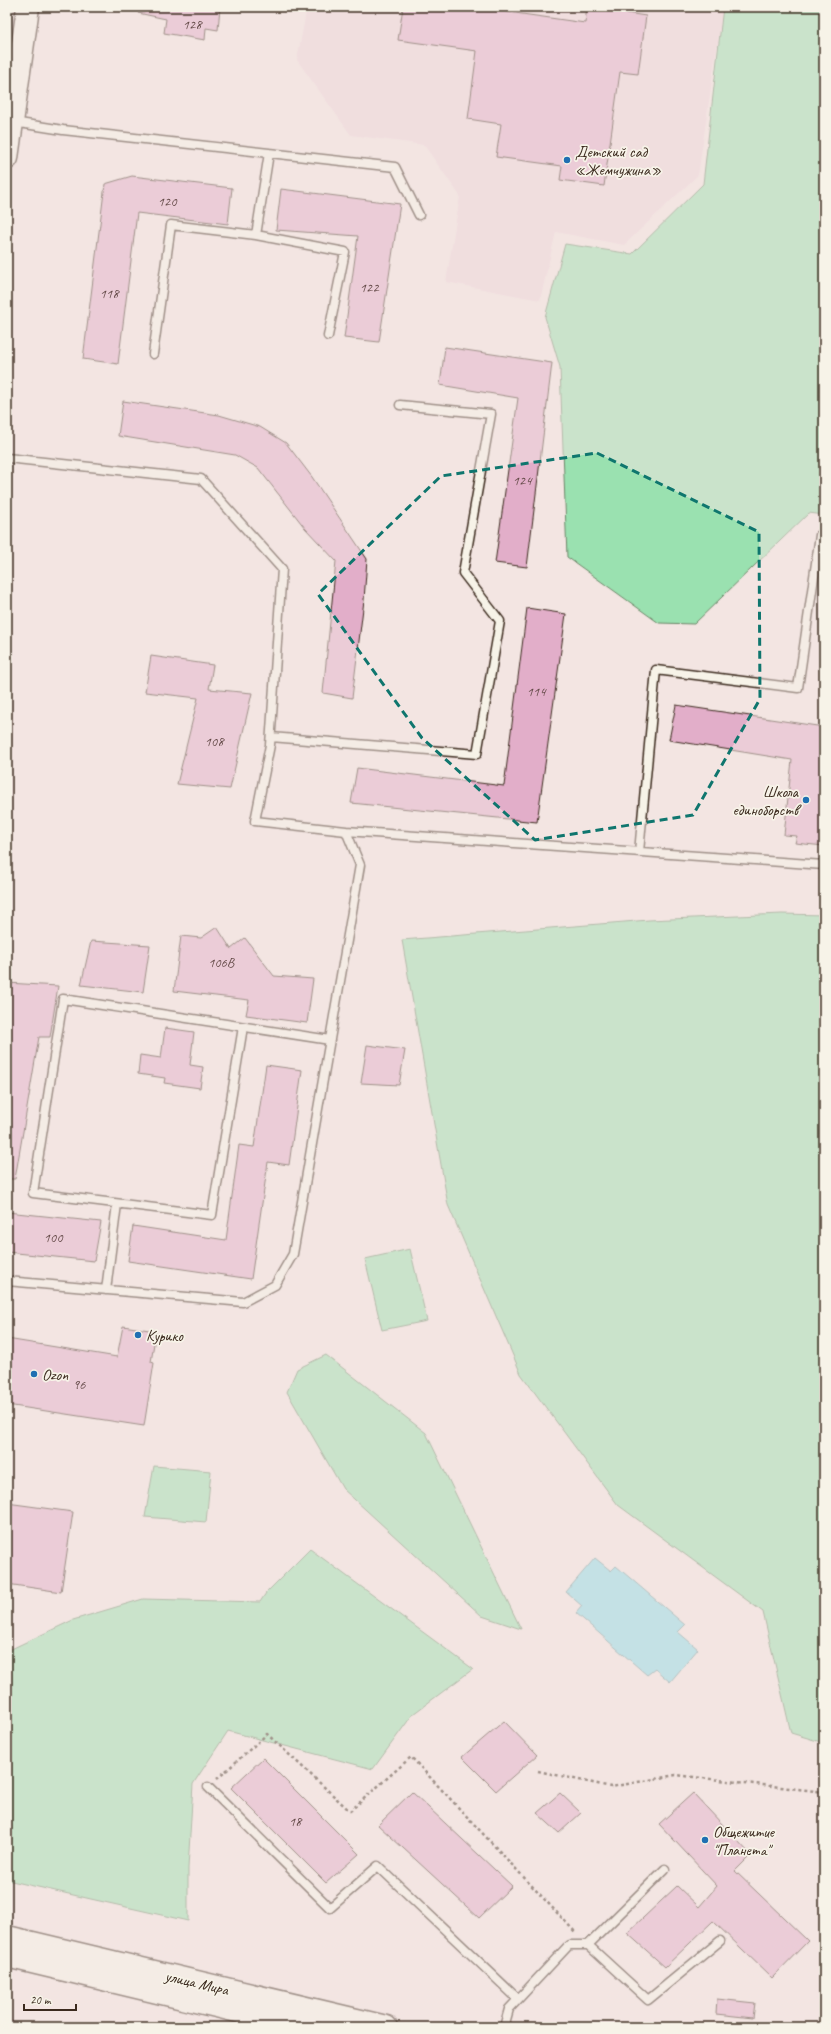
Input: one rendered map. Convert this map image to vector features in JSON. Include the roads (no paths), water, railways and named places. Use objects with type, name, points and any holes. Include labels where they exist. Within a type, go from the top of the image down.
[{"type":"main road","points":[[7,158],[10,121],[28,7]]},
{"type":"main road","name":"улица Мира","points":[[7,1937],[275,2014],[304,2027]]},
{"type":"main road","name":"улица Мира","points":[[7,1956],[275,2014],[386,2027]]},
{"type":"lane","points":[[10,121],[63,130],[395,167],[419,215]]},
{"type":"lane","points":[[256,235],[269,153]]},
{"type":"lane","points":[[153,354],[171,225],[256,235],[345,252],[328,336]]},
{"type":"lane","points":[[271,737],[477,754],[500,621],[463,573],[491,414],[400,406]]},
{"type":"lane","points":[[7,458],[201,480],[282,569],[271,737],[255,821],[346,831],[824,865]]},
{"type":"lane","points":[[639,852],[656,670],[798,688],[820,535],[824,535]]},
{"type":"lane","points":[[7,1281],[243,1302],[275,1285],[293,1254],[360,865],[346,831]]},
{"type":"lane","points":[[243,1027],[212,1215],[33,1193],[63,999],[330,1040]]},
{"type":"lane","points":[[106,1290],[117,1204]]},
{"type":"lane","points":[[208,1787],[330,1908],[378,1866],[518,1999]]},
{"type":"lane","points":[[588,1945],[665,1869]]},
{"type":"lane","points":[[504,2027],[509,2009],[569,1945],[588,1945],[648,2000],[720,1941]]},
{"type":"water","points":[[595,1558],[611,1571],[616,1566],[685,1625],[678,1632],[698,1649],[670,1682],[655,1669],[647,1675],[576,1613],[582,1606],[566,1592]]},
{"type":"place","name":"Детский сад «Жемчужина»","points":[[567,160]]},
{"type":"place","name":"Школа единоборств","points":[[806,800]]},
{"type":"place","name":"Курико","points":[[138,1335]]},
{"type":"place","name":"Ozon","points":[[34,1374]]},
{"type":"place","name":"Общежитие \"Планета\"","points":[[705,1840]]}]
